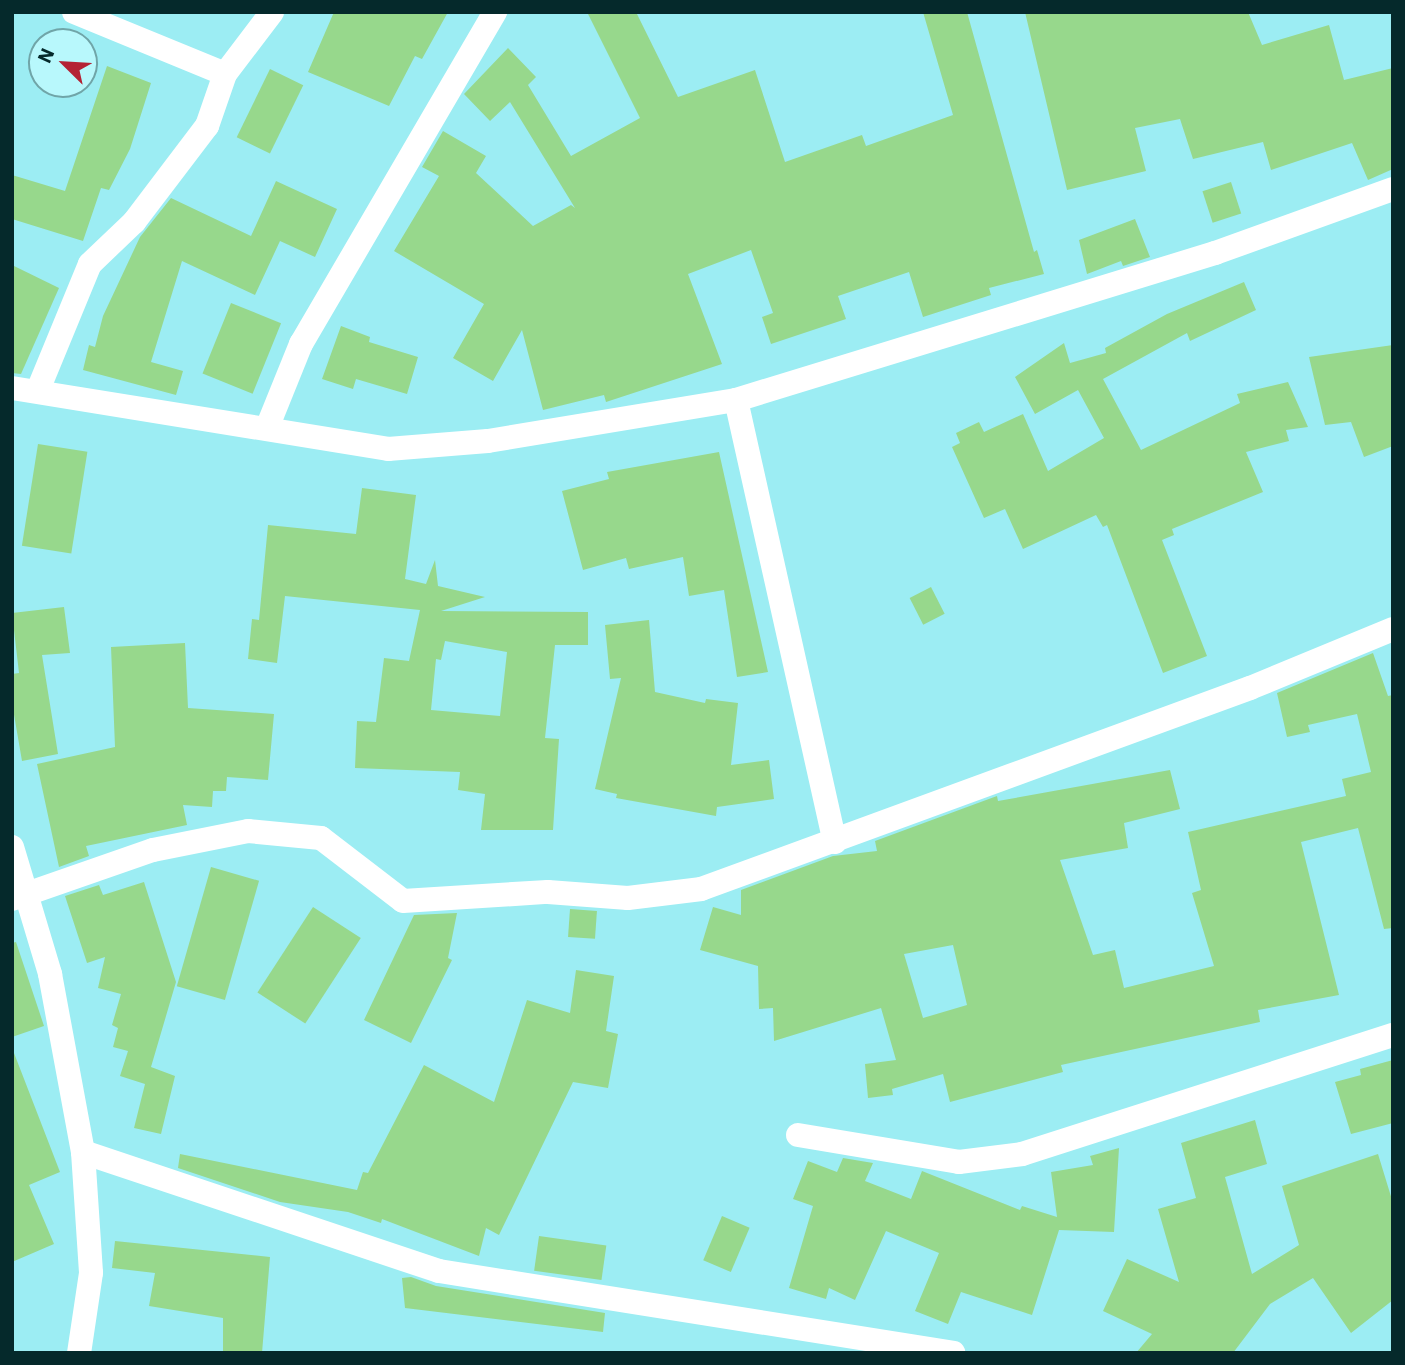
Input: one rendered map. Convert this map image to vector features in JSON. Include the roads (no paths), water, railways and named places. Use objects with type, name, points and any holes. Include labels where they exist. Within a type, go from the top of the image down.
[{"type":"street","points":[[74,12],[225,74]]},
{"type":"street","points":[[38,390],[90,264],[134,222],[207,127],[225,74],[272,12]]},
{"type":"street","points":[[267,428],[301,344],[495,12]]},
{"type":"street","points":[[12,387],[388,449],[488,441],[736,400],[1202,258],[1393,190]]},
{"type":"street","points":[[736,400],[835,842]]},
{"type":"street","points":[[18,896],[153,850],[248,831],[321,838],[403,901],[548,892],[628,898],[701,888],[835,842],[1250,688],[1393,629]]},
{"type":"street","points":[[12,847],[18,896],[50,974],[83,1152],[90,1273],[79,1353]]},
{"type":"street","points":[[799,1135],[959,1162],[1023,1154],[1393,1035]]},
{"type":"street","points":[[83,1152],[439,1271],[954,1353]]}]
